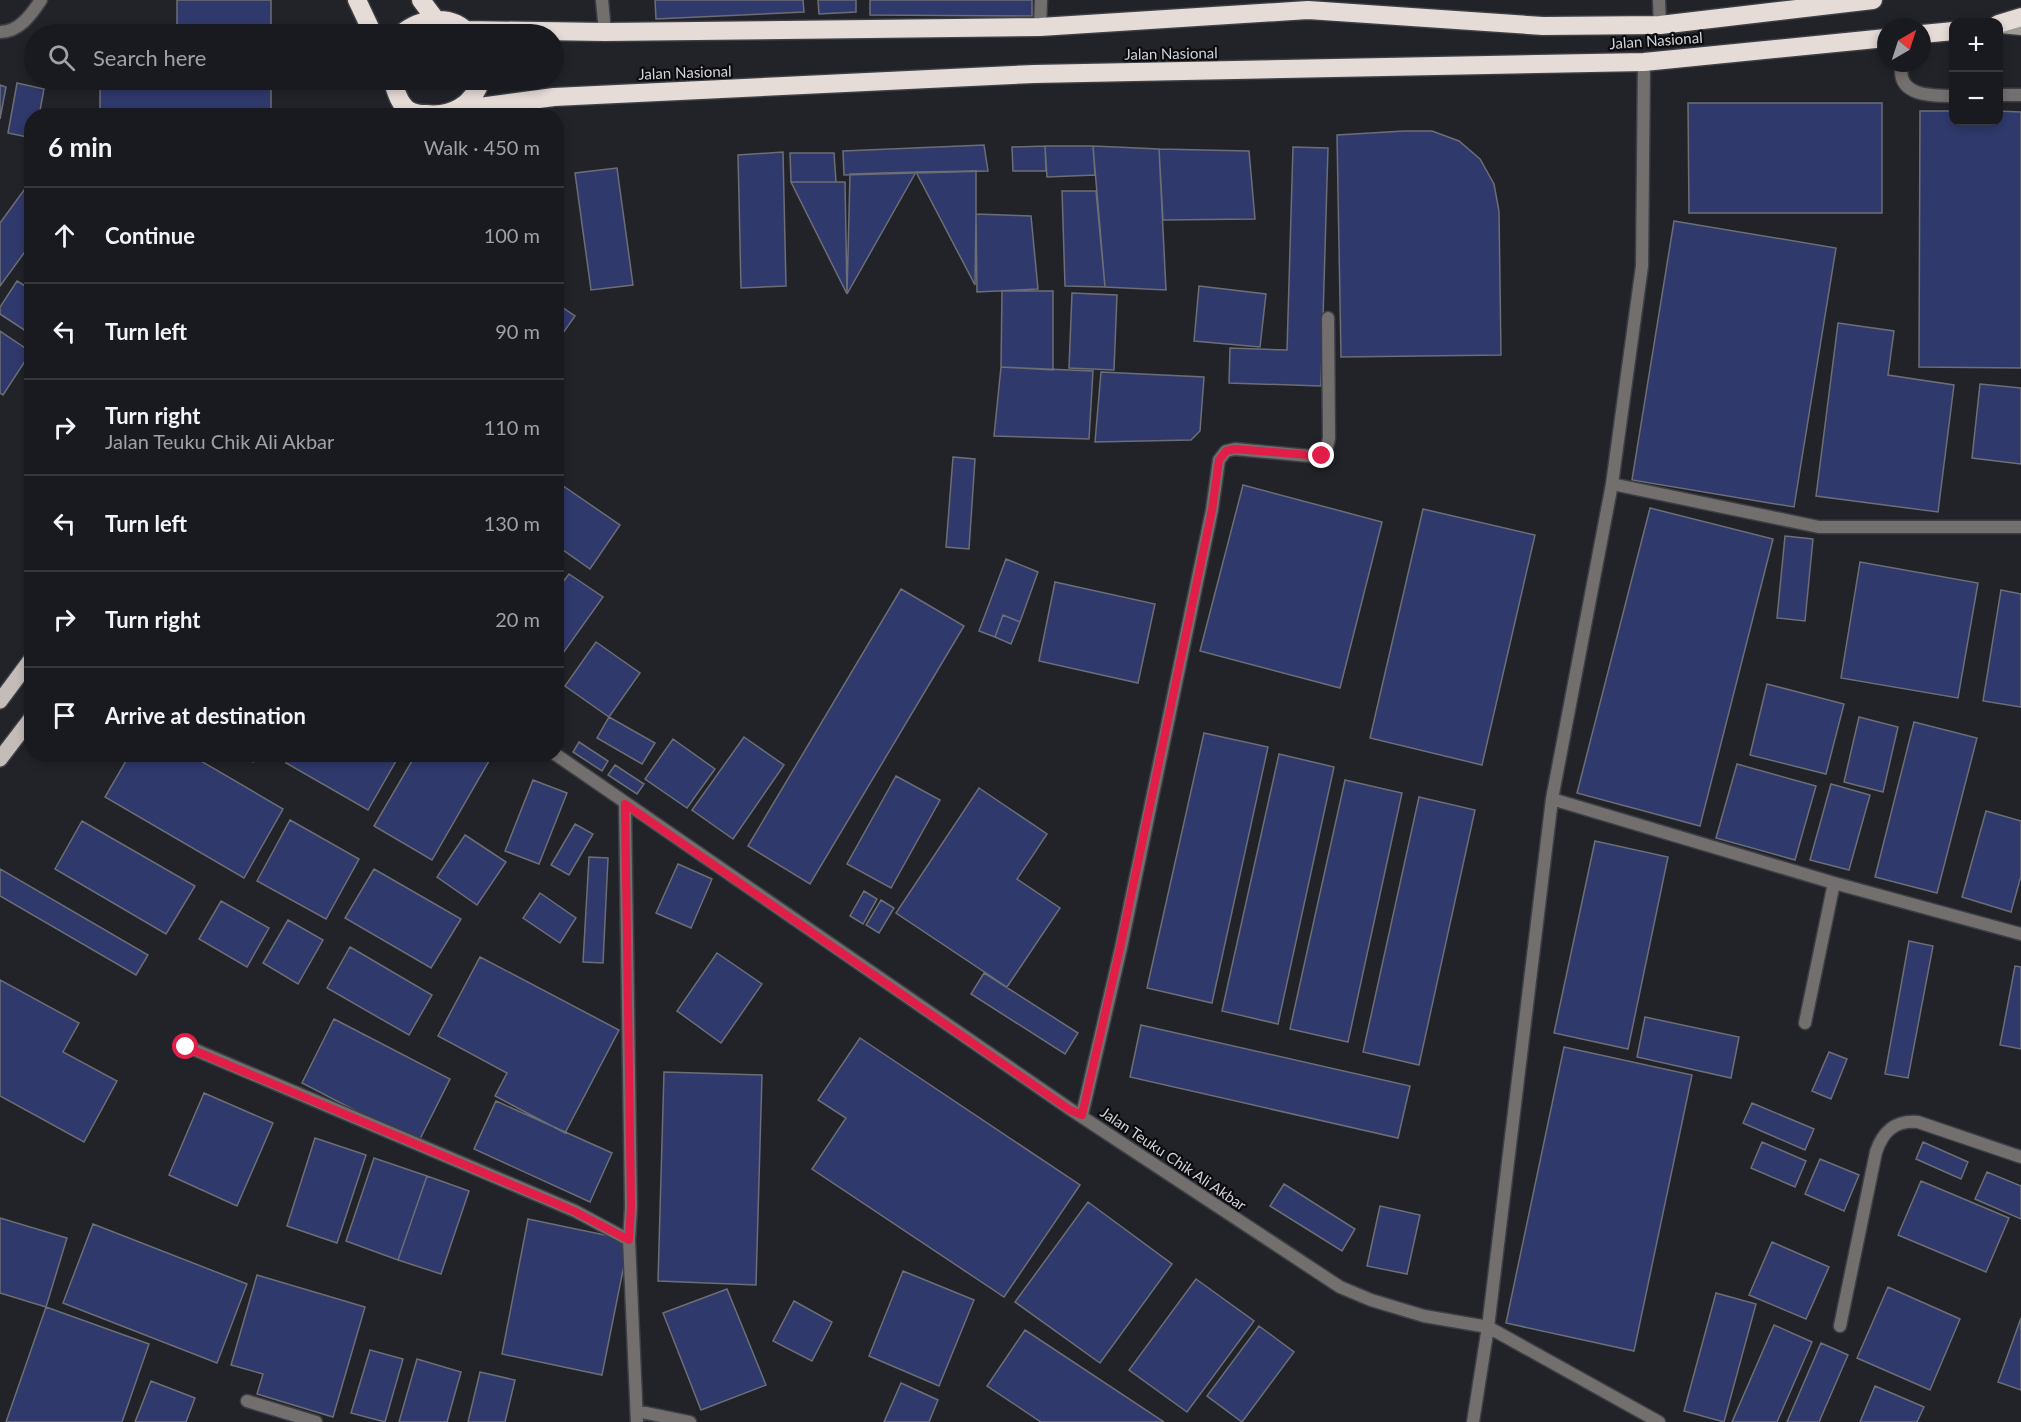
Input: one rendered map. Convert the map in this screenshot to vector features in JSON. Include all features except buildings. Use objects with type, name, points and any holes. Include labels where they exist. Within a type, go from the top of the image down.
[{"type":"highway","points":[[357,0],[368,24]]},
{"type":"highway","points":[[416,24],[436,20],[421,0]]},
{"type":"highway","name":"Jalan Nasional","points":[[564,32],[1040,27],[1308,5],[1543,26],[1660,25],[1873,0]]},
{"type":"highway","points":[[2003,24],[2021,17]]},
{"type":"highway","name":"Jalan Nasional","points":[[436,20],[452,24]]},
{"type":"highway","points":[[1931,33],[1949,31]]},
{"type":"highway","name":"Jalan Nasional","points":[[483,108],[554,97],[1034,74],[1644,62],[1877,39]]},
{"type":"highway","points":[[394,90],[397,108]]},
{"type":"highway","points":[[456,108],[472,99],[477,90]]},
{"type":"main road","points":[[0,701],[24,669]]},
{"type":"main road","points":[[0,759],[24,728]]},
{"type":"street","points":[[0,32],[7,32],[21,24],[41,0]]},
{"type":"street","points":[[602,0],[605,32]]},
{"type":"street","points":[[1040,27],[1041,0]]},
{"type":"street","points":[[1659,0],[1660,25]]},
{"type":"street","points":[[2003,27],[2021,29]]},
{"type":"street","points":[[1473,1422],[1488,1327],[1552,799],[1612,484],[1642,266],[1644,62]]},
{"type":"street","points":[[1901,72],[1906,87],[1922,94],[1949,96]]},
{"type":"street","points":[[2003,95],[2021,95]]},
{"type":"street","points":[[1082,1115],[1127,915],[1212,510],[1219,460],[1226,451],[1235,449],[1319,457],[1326,452],[1329,438],[1328,318]]},
{"type":"street","points":[[1612,484],[1818,527],[2021,527]]},
{"type":"street","name":"Jalan Teuku Chik Ali Akbar","points":[[564,760],[1070,1110],[1082,1115],[1340,1287],[1371,1300],[1424,1316],[1488,1327],[1659,1422]]},
{"type":"street","points":[[1552,799],[1834,883],[2021,934]]},
{"type":"street","points":[[625,804],[630,1016],[631,1207],[629,1240],[637,1417],[690,1422]]},
{"type":"street","points":[[1805,1023],[1834,883]]},
{"type":"street","points":[[186,1047],[574,1211],[629,1240]]},
{"type":"street","points":[[1840,1326],[1876,1152],[1888,1130],[1904,1121],[1918,1122],[2021,1157]]},
{"type":"street","points":[[247,1401],[316,1422]]},
{"type":"route","points":[[186,1047],[574,1211],[629,1240],[631,1207],[625,804],[1070,1110],[1082,1115],[1120,948],[1212,510],[1219,460],[1223,453],[1230,449],[1322,456]]}]
